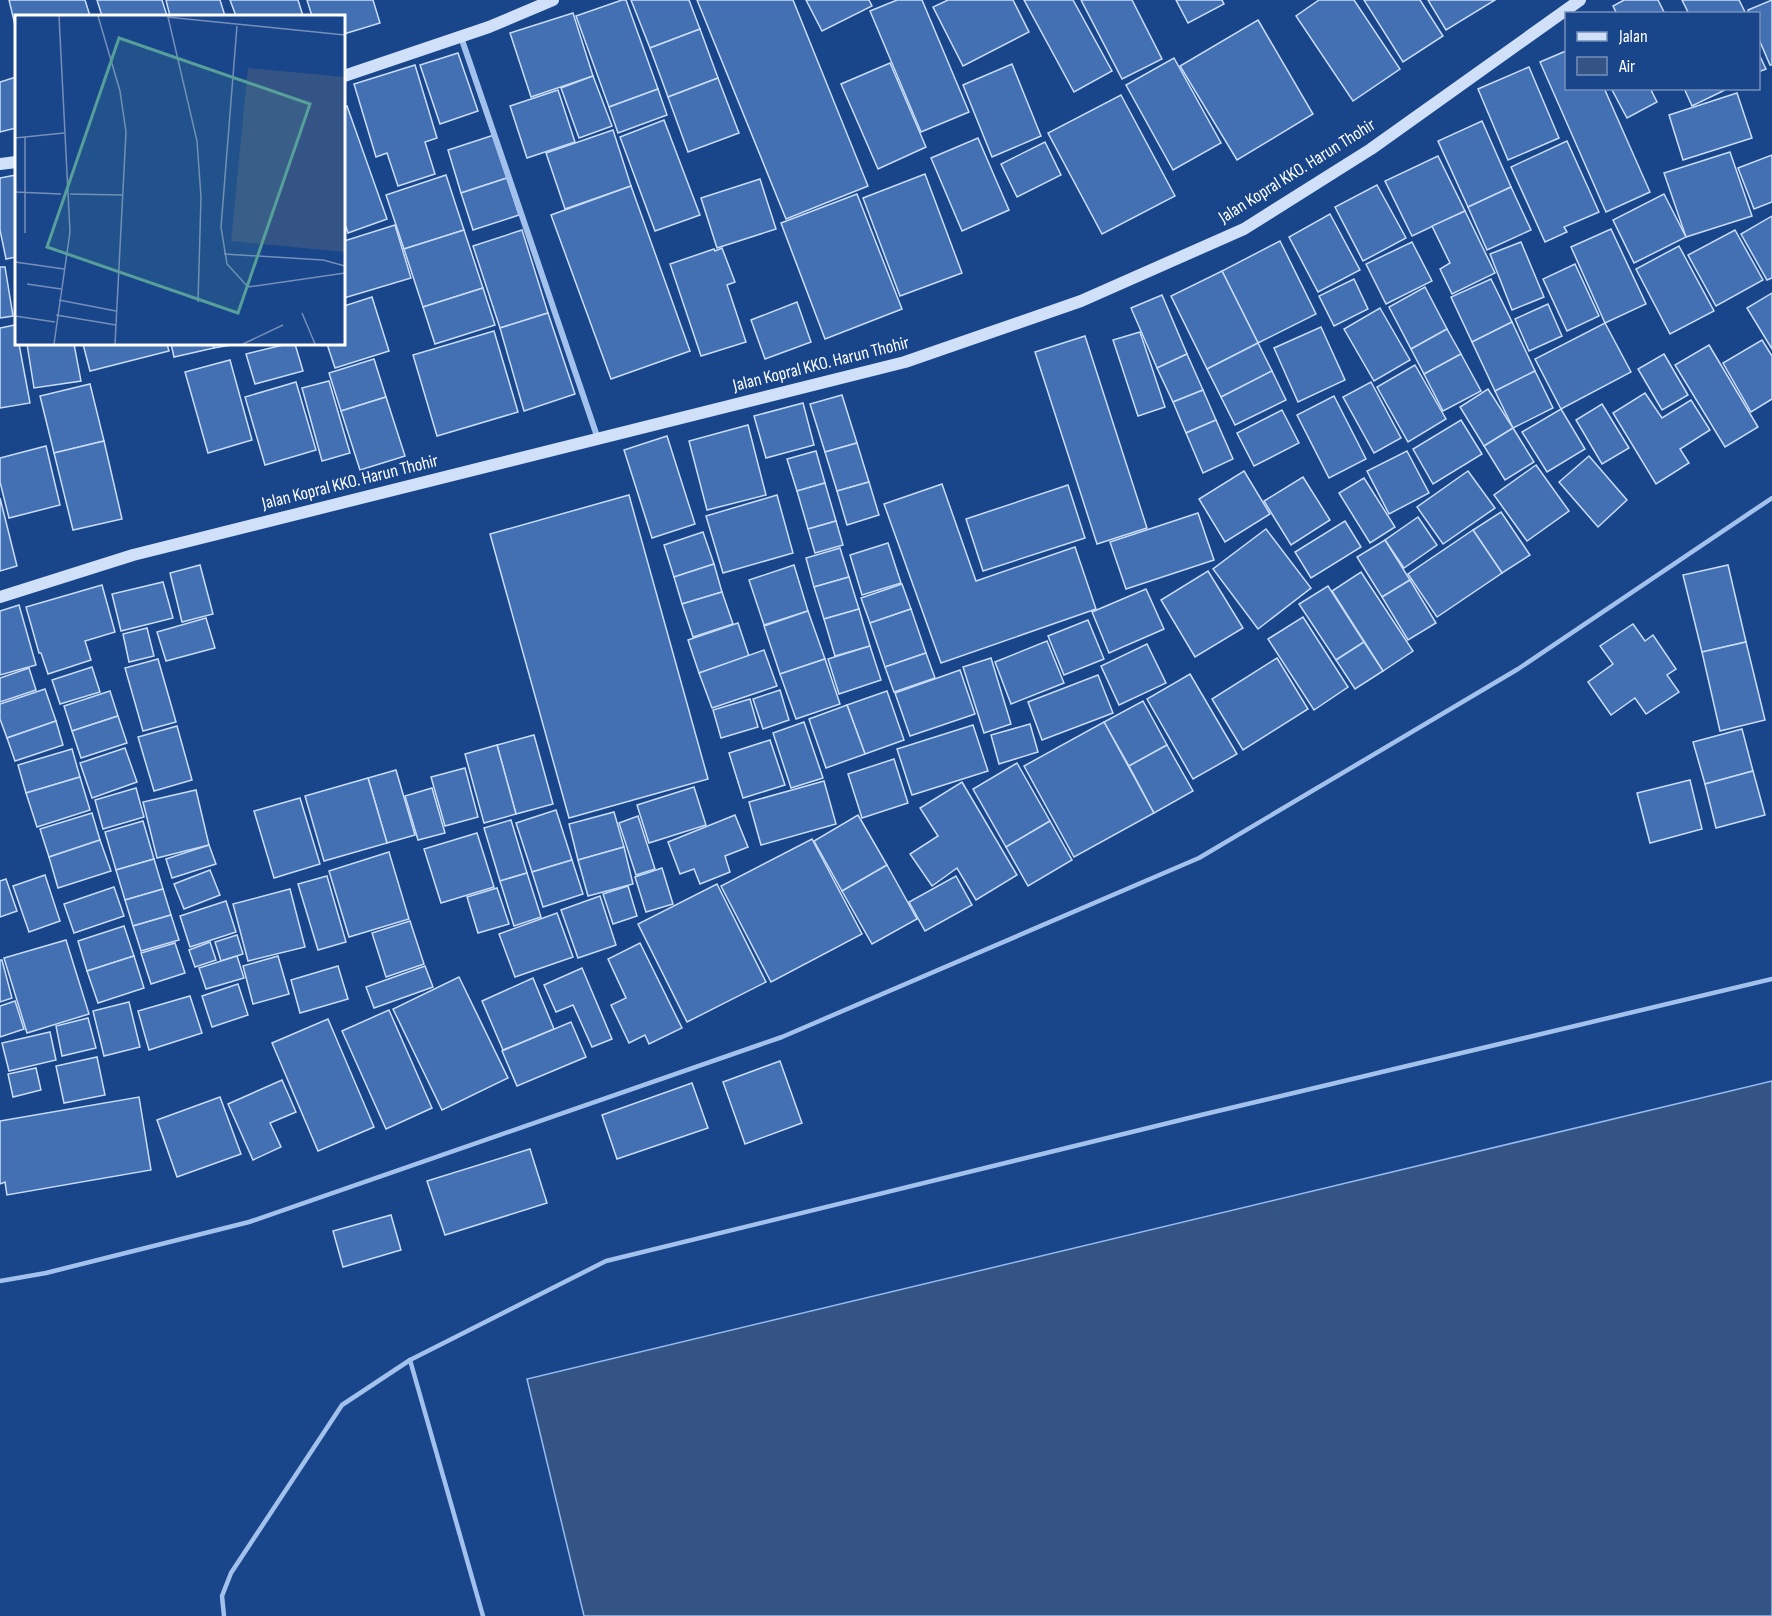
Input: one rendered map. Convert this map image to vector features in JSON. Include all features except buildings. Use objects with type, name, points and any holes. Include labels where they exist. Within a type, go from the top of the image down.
[{"type":"main road","points":[[345,76],[461,37],[554,0]]},
{"type":"main road","name":"Jalan Kopral KKO. Harun Thohir","points":[[0,597],[133,555],[905,362],[1081,301],[1244,229],[1371,149],[1580,0]]},
{"type":"main road","points":[[0,164],[15,162]]},
{"type":"street","points":[[461,37],[598,439]]},
{"type":"lane","points":[[0,1281],[46,1273],[249,1222],[782,1036],[1199,858],[1518,669],[1772,498]]},
{"type":"lane","points":[[224,1616],[222,1596],[231,1573],[342,1405],[410,1360],[606,1261],[1772,979]]},
{"type":"lane","points":[[410,1360],[483,1616]]},
{"type":"water","points":[[1772,1081],[1772,1616],[584,1616],[527,1379]]}]
